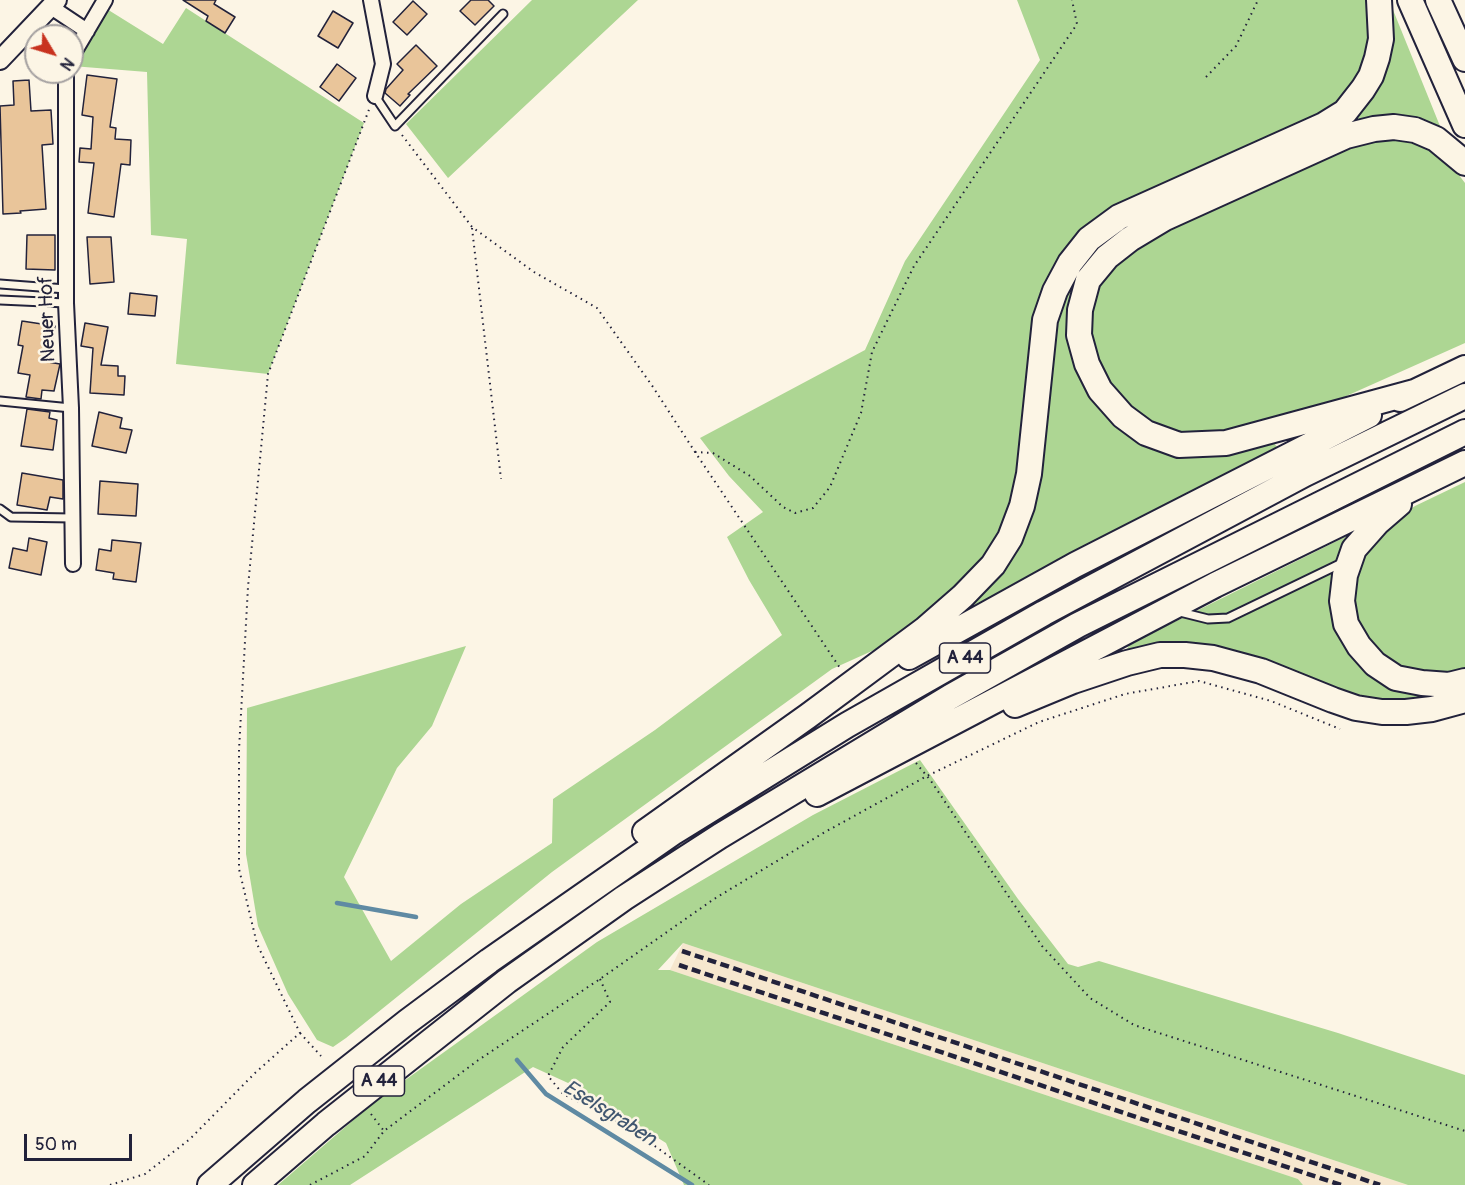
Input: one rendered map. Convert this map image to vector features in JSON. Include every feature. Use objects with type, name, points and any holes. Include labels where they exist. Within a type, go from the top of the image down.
[{"type":"highway","points":[[489,961],[589,873],[924,630],[963,596],[993,565],[1010,538],[1022,506],[1029,474],[1045,320],[1055,291],[1070,263],[1089,239],[1119,217],[1324,126],[1345,112],[1371,76],[1377,58],[1381,39],[1379,0]]},
{"type":"highway","points":[[1410,0],[1465,125]]},
{"type":"highway","points":[[1438,0],[1465,60]]},
{"type":"highway","points":[[1449,0],[1457,15],[1465,23]]},
{"type":"highway","points":[[1414,392],[1226,443],[1179,444],[1146,433],[1123,416],[1100,390],[1088,364],[1079,335],[1080,310],[1088,280],[1107,257],[1130,239],[1165,218],[1346,136],[1394,127],[1415,130],[1436,139],[1465,163]]},
{"type":"highway","points":[[808,716],[937,640],[1075,565],[1465,368]]},
{"type":"highway","name":"A 44","points":[[210,1185],[315,1095],[407,1022],[489,961],[674,832],[857,719],[1044,612],[1305,474],[1465,396]]},
{"type":"highway","name":"A 44","points":[[255,1185],[333,1118],[507,981],[624,898],[720,836],[950,697],[1108,610],[1465,432]]},
{"type":"highway","points":[[507,981],[556,955],[782,814],[915,752],[1169,609],[1458,466]]},
{"type":"highway","points":[[1458,466],[1399,505],[1377,523],[1354,549],[1345,575],[1342,601],[1346,624],[1359,646],[1375,664],[1396,678],[1449,685],[1465,681]]},
{"type":"highway","points":[[915,752],[961,725],[1073,681],[1160,655],[1185,655],[1235,663],[1356,708],[1382,712],[1432,709],[1465,700]]},
{"type":"street","points":[[84,36],[105,0]]},
{"type":"street","points":[[371,0],[383,64],[375,96]]},
{"type":"street","points":[[0,60],[54,3],[87,31]]},
{"type":"street","name":"Neuer Hof","points":[[66,84],[66,296],[71,408],[73,564]]},
{"type":"lane","points":[[375,96],[395,126],[503,14]]},
{"type":"lane","points":[[0,284],[66,296]]},
{"type":"lane","points":[[0,300],[66,296]]},
{"type":"lane","points":[[0,401],[71,408]]},
{"type":"lane","points":[[0,509],[10,517],[72,518]]},
{"type":"lane","points":[[1169,609],[1208,620],[1228,618],[1351,558]]},
{"type":"path","points":[[695,452],[713,453],[750,476],[783,507],[795,513],[813,508],[830,487],[835,476],[861,413],[872,352],[914,266],[1077,24],[1072,0]]},
{"type":"path","points":[[1206,77],[1236,46],[1258,0]]},
{"type":"path","points":[[321,1056],[300,1033],[257,944],[239,869],[239,750],[248,587],[268,374],[375,96]]},
{"type":"path","points":[[395,126],[472,227],[534,272],[597,308],[653,387],[841,669]]},
{"type":"path","points":[[472,227],[501,478]]},
{"type":"path","points":[[310,1185],[365,1156],[384,1131],[477,1061],[714,899],[825,832],[927,776],[1039,722],[1125,694],[1199,681],[1270,701],[1340,729]]},
{"type":"path","points":[[915,752],[927,776],[1042,946],[1090,998],[1134,1024],[1465,1131]]},
{"type":"path","points":[[600,979],[610,1002],[563,1047],[548,1076],[563,1094],[627,1126],[709,1185]]},
{"type":"path","points":[[110,1185],[146,1174],[190,1138],[255,1073],[300,1033]]},
{"type":"path","points":[[366,1109],[384,1131]]},
{"type":"shaded area","points":[[683,943],[1408,1185],[1303,1185],[1298,1179],[670,970]]},
{"type":"green space","points":[[532,0],[638,0],[448,178],[406,124]]},
{"type":"green space","points":[[1017,0],[1373,0],[1371,58],[1340,107],[1059,263],[1046,282],[1105,238],[1155,211],[1113,238],[1072,336],[1078,375],[1098,406],[1123,433],[1157,451],[1199,456],[1273,442],[1278,448],[1228,479],[976,604],[832,669],[552,872],[346,1038],[333,1047],[317,1040],[288,994],[258,926],[246,854],[247,708],[466,646],[432,726],[397,768],[344,877],[391,961],[461,904],[552,843],[553,799],[655,730],[782,635],[749,580],[727,537],[763,512],[729,476],[700,438],[865,350],[905,261],[1040,60]]},
{"type":"green space","points":[[1389,0],[1442,131],[1401,114],[1345,125]]},
{"type":"green space","points":[[102,6],[163,44],[186,8],[364,123],[268,374],[176,364],[187,239],[151,235],[147,72],[84,67],[84,36]]},
{"type":"green space","points":[[1408,136],[1433,149],[1465,183],[1465,343],[1315,410],[1225,436],[1164,432],[1115,395],[1089,343],[1094,283],[1148,234],[1322,156],[1378,137]]},
{"type":"green space","points":[[1465,482],[1465,670],[1432,674],[1410,672],[1381,655],[1366,638],[1354,608],[1356,580],[1364,556],[1384,529],[1415,506]]},
{"type":"green space","points":[[1363,528],[1339,561],[1363,662],[1449,692],[1440,699],[1403,703],[1363,700],[1326,690],[1123,655],[1130,644]]},
{"type":"green space","points":[[920,760],[1018,899],[1068,964],[1078,967],[1099,961],[1338,1033],[1465,1075],[1465,1185],[1408,1185],[683,943],[658,970],[670,970],[1298,1179],[1303,1185],[684,1185],[666,1143],[579,1088],[533,1067],[350,1185],[278,1185],[372,1104],[597,942],[813,815]]},
{"type":"building","points":[[183,0],[216,0],[214,4],[235,17],[225,33],[206,21],[208,16]]},
{"type":"building","points":[[471,0],[488,0],[494,6],[475,25],[460,11]]},
{"type":"building","points":[[413,1],[427,14],[407,35],[393,22]]},
{"type":"building","points":[[333,11],[353,23],[338,48],[318,36]]},
{"type":"building","points":[[416,45],[437,66],[408,94],[410,95],[400,106],[385,93],[386,89],[403,70],[397,64]]},
{"type":"building","points":[[337,64],[356,78],[339,101],[320,87]]},
{"type":"building","points":[[87,75],[117,79],[110,127],[116,128],[115,139],[131,140],[130,165],[121,164],[114,217],[88,213],[94,163],[79,162],[80,148],[91,149],[93,117],[82,115]]},
{"type":"building","points":[[24,80],[24,84],[29,84],[31,111],[51,110],[53,144],[42,145],[46,209],[3,214],[0,106],[14,105],[13,81]]},
{"type":"building","points":[[27,235],[55,235],[55,270],[26,269]]},
{"type":"building","points":[[87,237],[111,237],[114,282],[90,284]]},
{"type":"building","points":[[130,293],[157,296],[155,316],[128,314]]},
{"type":"building","points":[[22,321],[55,326],[48,362],[60,364],[54,391],[42,390],[41,399],[26,397],[30,375],[18,373],[23,346],[18,345]]},
{"type":"building","points":[[85,323],[108,327],[101,365],[118,366],[118,376],[125,376],[124,395],[90,393],[93,348],[81,346]]},
{"type":"building","points":[[27,409],[50,412],[49,418],[57,420],[53,450],[21,446]]},
{"type":"building","points":[[99,412],[122,418],[120,428],[132,430],[126,453],[92,446]]},
{"type":"building","points":[[22,473],[63,480],[63,499],[50,497],[47,510],[17,505]]},
{"type":"building","points":[[100,481],[138,484],[136,516],[98,514]]},
{"type":"building","points":[[29,538],[47,542],[41,575],[9,568],[13,548],[27,551]]},
{"type":"building","points":[[112,540],[141,543],[136,582],[113,579],[114,573],[96,570],[99,549],[111,551]]},
{"type":"waterway","name":"Eselsgraben","points":[[337,903],[416,917]]},
{"type":"waterway","name":"Eselsgraben","points":[[517,1060],[546,1094],[692,1185]]},
{"type":"railway","points":[[682,951],[1380,1185]]},
{"type":"railway","points":[[679,965],[1341,1185]]}]
